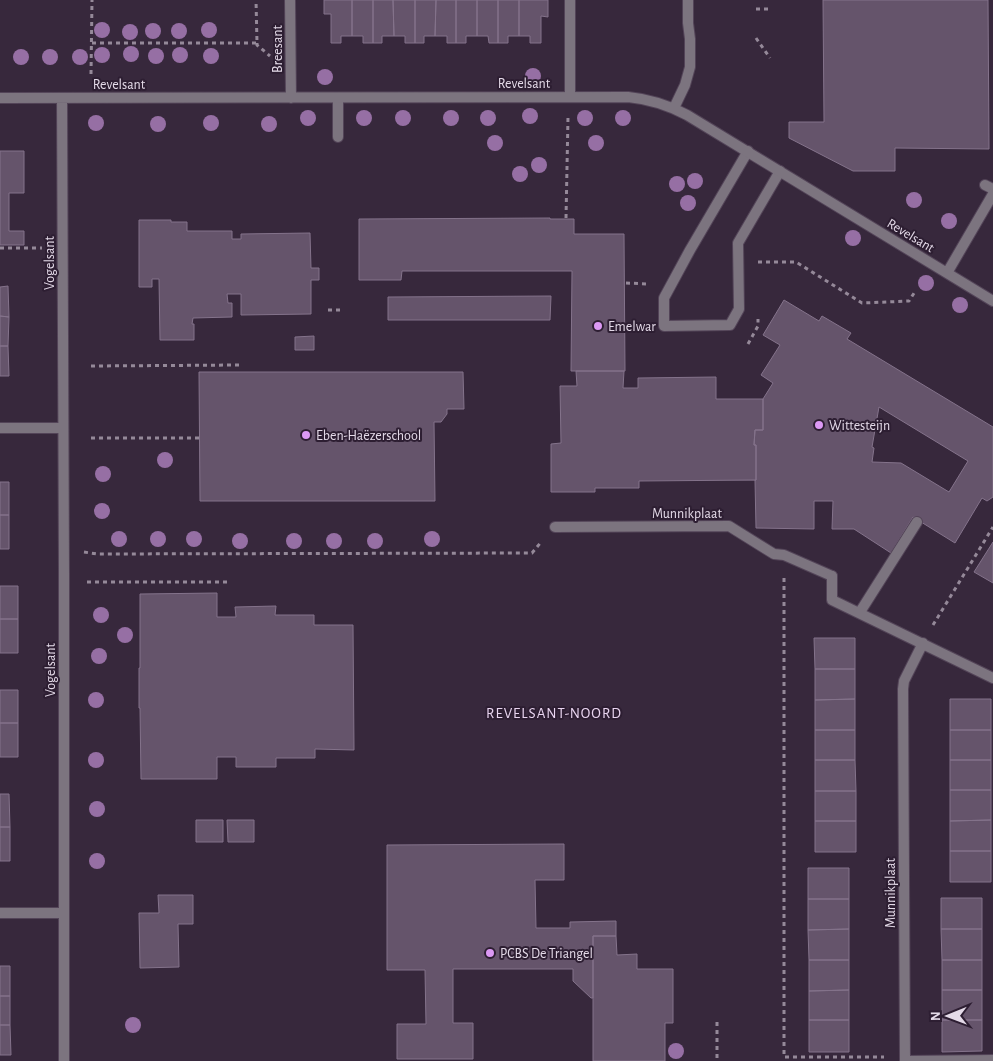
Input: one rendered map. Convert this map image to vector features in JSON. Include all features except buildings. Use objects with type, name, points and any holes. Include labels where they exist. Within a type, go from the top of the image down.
[{"type":"street","name":"Breesant","points":[[290,0],[291,98]]},
{"type":"street","points":[[570,0],[570,97]]},
{"type":"street","points":[[674,108],[685,85],[690,67],[688,0]]},
{"type":"street","name":"Revelsant","points":[[0,98],[628,96],[643,98],[674,108],[748,151],[993,301]]},
{"type":"street","name":"Vogelsant","points":[[62,98],[64,1061]]},
{"type":"street","points":[[338,98],[338,137]]},
{"type":"street","points":[[748,151],[664,298],[664,326],[730,325],[739,309],[738,242],[780,171]]},
{"type":"street","points":[[947,273],[993,194]]},
{"type":"street","points":[[0,428],[63,428]]},
{"type":"street","points":[[860,612],[917,522]]},
{"type":"street","name":"Munnikplaat","points":[[555,527],[729,526],[774,554],[784,554],[832,576],[832,600],[993,678]]},
{"type":"street","name":"Munnikplaat","points":[[923,643],[904,681],[903,689],[905,1060],[993,1060]]},
{"type":"street","points":[[0,913],[64,913]]},
{"type":"path","points":[[91,74],[92,0]]},
{"type":"path","points":[[256,0],[257,45],[271,56]]},
{"type":"path","points":[[756,9],[771,9]]},
{"type":"path","points":[[756,38],[770,58]]},
{"type":"path","points":[[92,43],[257,43]]},
{"type":"path","points":[[566,218],[568,117]]},
{"type":"path","points":[[0,248],[49,248]]},
{"type":"path","points":[[756,262],[796,262],[862,302],[909,301],[916,290]]},
{"type":"path","points":[[626,284],[653,284]]},
{"type":"path","points":[[328,310],[344,310]]},
{"type":"path","points":[[91,366],[241,365]]},
{"type":"path","points":[[91,438],[199,438]]},
{"type":"path","points":[[930,630],[993,528]]},
{"type":"path","points":[[82,551],[98,554],[532,553],[547,535]]},
{"type":"path","points":[[784,578],[784,1057],[888,1057]]},
{"type":"path","points":[[87,582],[229,582]]},
{"type":"path","points":[[717,1022],[717,1061]]},
{"type":"place","name":"Emelwar","points":[[598,326]]},
{"type":"place","name":"Wittesteijn","points":[[819,425]]},
{"type":"place","name":"Eben-Haëzerschool","points":[[306,435]]},
{"type":"place","name":"PCBS De Triangel","points":[[490,953]]},
{"type":"district","name":"REVELSANT-NOORD","points":[[554,713]]}]
